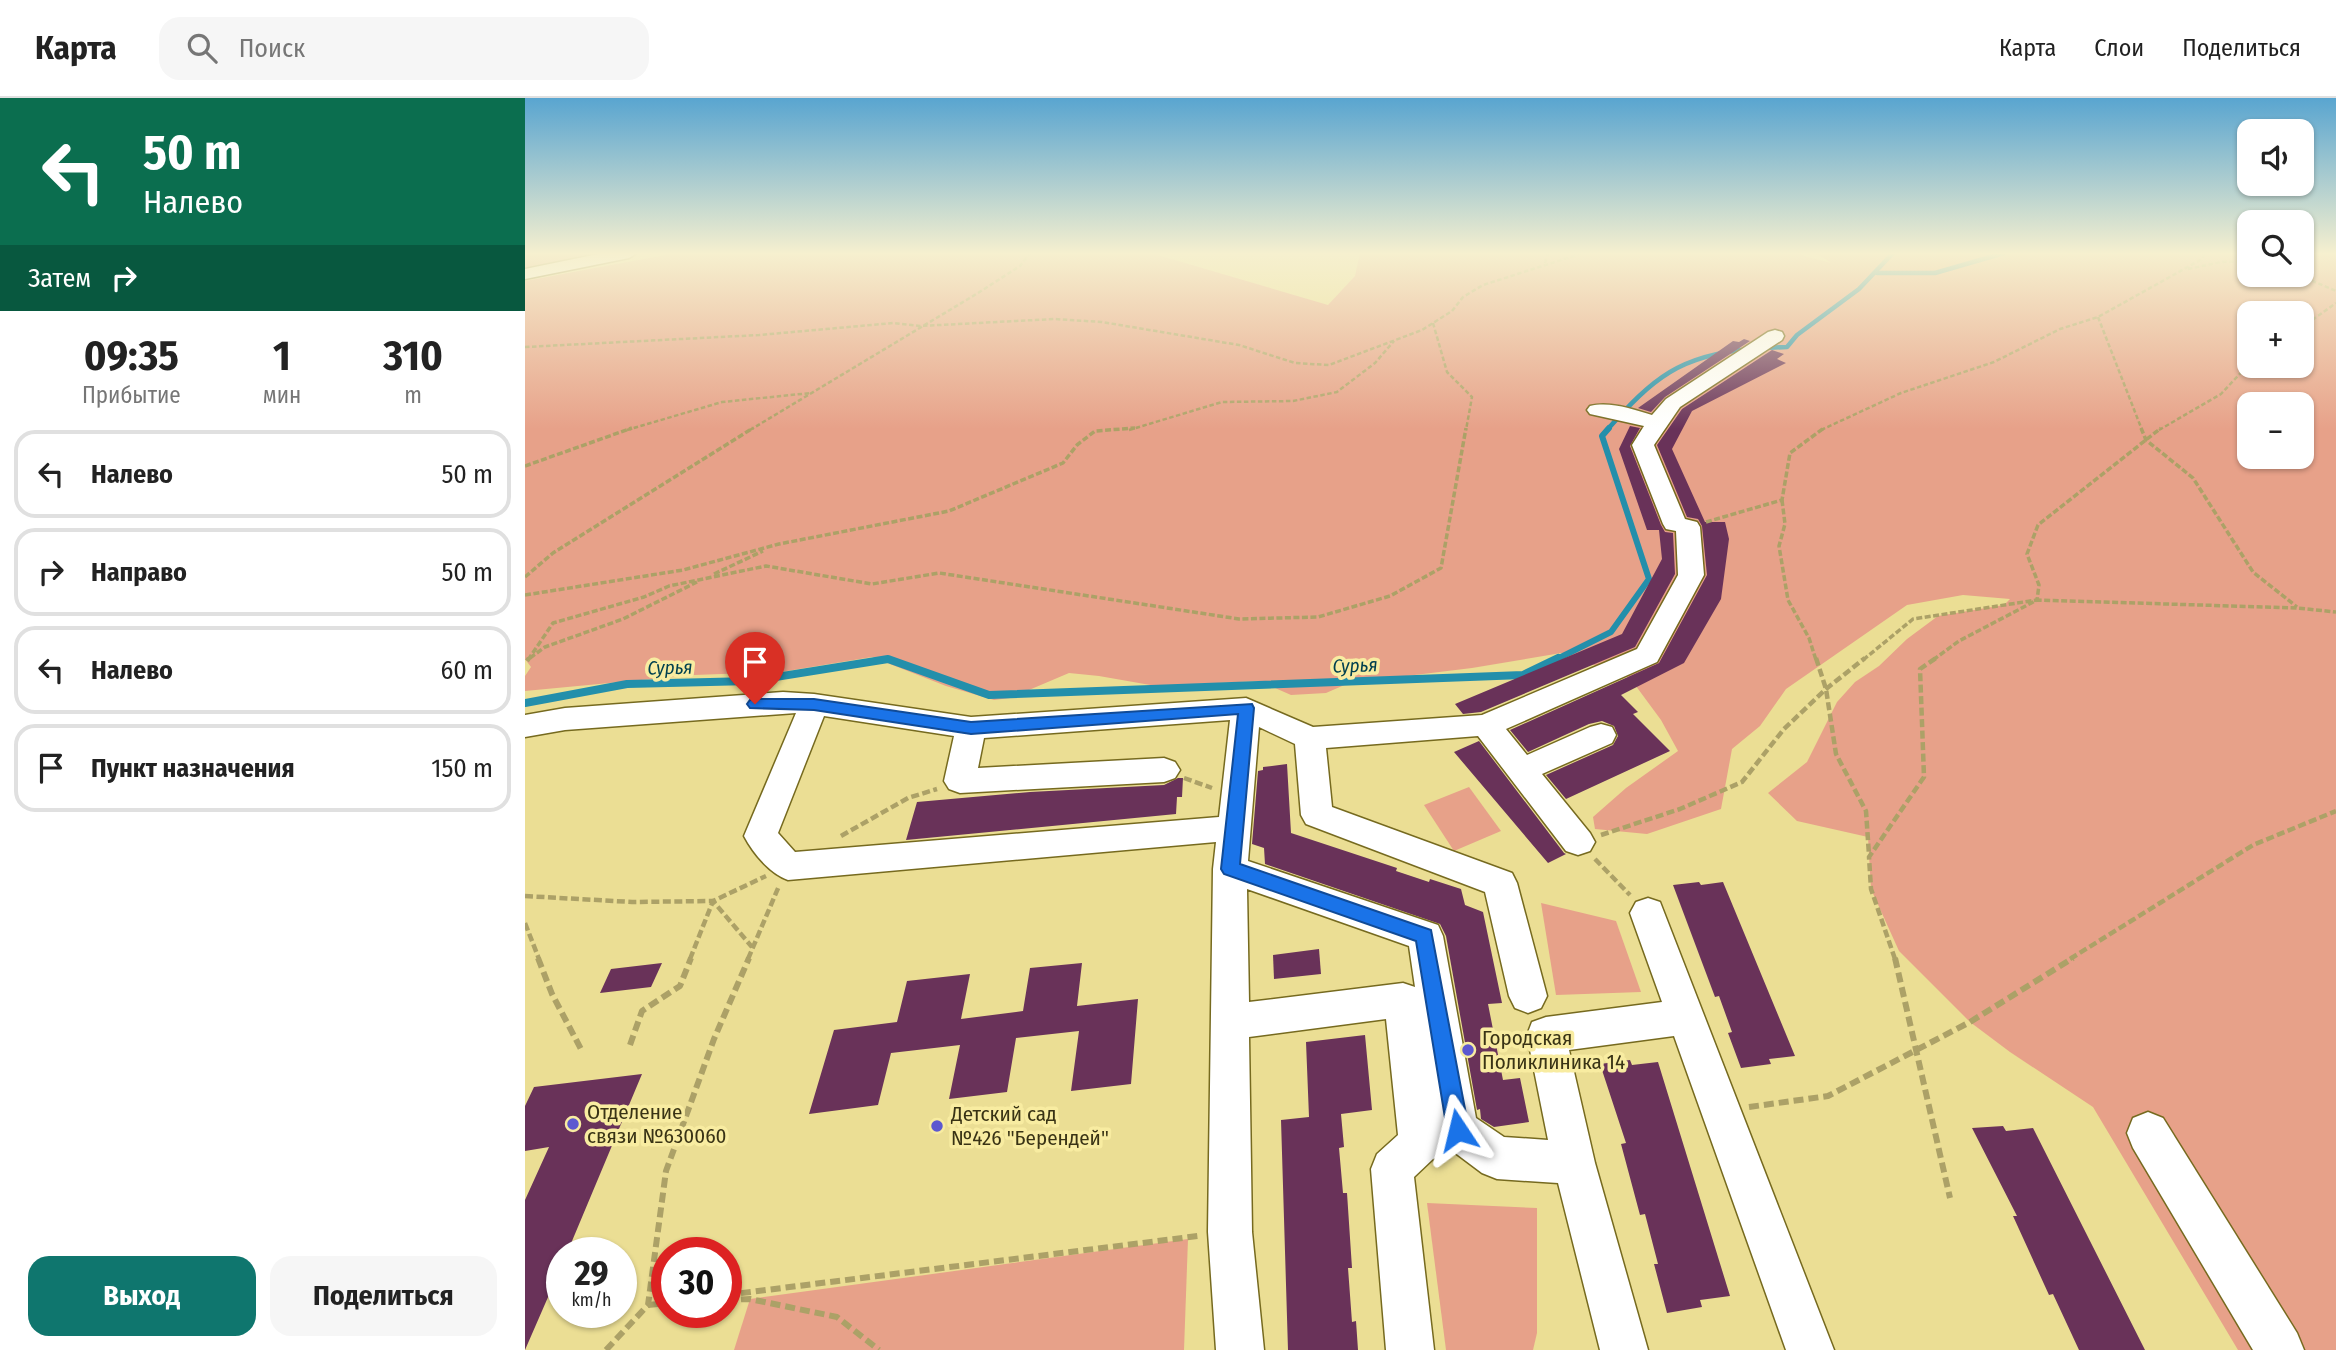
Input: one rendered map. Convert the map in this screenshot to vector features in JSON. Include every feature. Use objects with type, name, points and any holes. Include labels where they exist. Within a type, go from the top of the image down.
[{"type":"street","points":[[525,726],[565,719],[783,702],[814,704],[971,728],[1247,708],[1310,738],[1486,725],[1647,655],[1691,575],[1688,527],[1675,524],[1643,445],[1656,423],[1673,403],[1775,336]]},
{"type":"street","points":[[1597,411],[1628,414],[1656,423]]},
{"type":"street","points":[[814,704],[760,836],[788,866],[1215,829]]},
{"type":"street","points":[[1240,1350],[1230,1232],[1230,869],[1247,708]]},
{"type":"street","points":[[1486,725],[1578,842]]},
{"type":"street","points":[[971,728],[960,781],[1164,770]]},
{"type":"street","points":[[1522,770],[1601,735]]},
{"type":"street","points":[[1310,738],[1317,814],[1500,883],[1528,996]]},
{"type":"street","points":[[1230,869],[1425,936],[1439,1137]]},
{"type":"street","points":[[1648,913],[1810,1350]]},
{"type":"street","points":[[1230,1022],[1403,1000],[1439,1137]]},
{"type":"street","points":[[1624,1350],[1574,1163],[1546,1035],[1685,1017]]},
{"type":"street","points":[[2148,1133],[2280,1350]]},
{"type":"street","points":[[1439,1137],[1497,1158],[1574,1163]]},
{"type":"street","points":[[1410,1350],[1392,1169],[1439,1137]]},
{"type":"path","points":[[525,577],[553,553],[677,474],[815,393],[944,311]]},
{"type":"path","points":[[525,347],[759,335],[893,323],[920,326],[1079,319],[1239,345],[1295,363],[1329,365],[1395,341],[1451,311]]},
{"type":"path","points":[[1950,1198],[1919,1050],[1895,958],[1871,889],[1866,811],[1836,754],[1826,689],[1809,638],[1789,600],[1779,546],[1785,524],[1782,500],[1790,453],[1822,429],[1901,393],[1994,362],[2060,329],[2108,311]]},
{"type":"path","points":[[2098,317],[2146,440],[2193,478],[2253,572],[2297,608]]},
{"type":"path","points":[[779,544],[705,578],[623,619],[545,647],[527,661],[553,623],[644,597],[669,586],[705,578],[766,566],[872,584],[939,573],[1239,619],[1318,617],[1390,596],[1441,568],[1472,397],[1447,372],[1433,323]]},
{"type":"path","points":[[525,595],[683,570],[779,544],[949,511],[1063,463],[1077,445],[1095,431],[1129,430],[1222,402],[1293,401],[1337,392],[1375,363],[1395,341]]},
{"type":"path","points":[[2038,600],[2039,585],[2027,554],[2038,525],[2169,422],[2221,394],[2237,377]]},
{"type":"path","points":[[525,466],[652,421],[722,402],[815,393]]},
{"type":"path","points":[[1705,522],[1782,500]]},
{"type":"path","points":[[1869,856],[1924,777],[1920,669],[1959,641],[2038,600]]},
{"type":"path","points":[[1648,913],[1578,842],[1680,809],[1742,782],[1784,729],[1826,689],[1913,619],[2038,600],[2297,608],[2336,612]]},
{"type":"path","points":[[1164,770],[1236,797]]},
{"type":"path","points":[[836,839],[908,798],[960,781]]},
{"type":"path","points":[[1720,1111],[1828,1096],[1970,1022],[2253,845],[2336,811]]},
{"type":"path","points":[[525,897],[632,902],[713,901],[788,866]]},
{"type":"path","points":[[606,1350],[648,1305],[666,1171],[714,1039],[788,866]]},
{"type":"path","points":[[713,901],[752,947]]},
{"type":"path","points":[[630,1045],[642,1012],[680,986],[713,901]]},
{"type":"path","points":[[525,923],[552,994],[582,1051]]},
{"type":"path","points":[[742,1296],[1230,1232]]},
{"type":"path","points":[[742,1299],[837,1317],[879,1350]]},
{"type":"shaded area","points":[[525,311],[2237,311],[2237,378],[2314,378],[2314,311],[2336,311],[2336,1350],[2238,1350],[2093,1107],[1970,1022],[1899,951],[1871,889],[1868,837],[1797,821],[1768,793],[1807,762],[1837,702],[1855,682],[1879,666],[1907,639],[1938,616],[2004,605],[2010,599],[1963,595],[1907,605],[1786,689],[1760,726],[1732,749],[1721,809],[1647,834],[1595,829],[1593,817],[1626,788],[1678,751],[1661,720],[1630,678],[1561,653],[1472,668],[1349,683],[1326,693],[1291,695],[1259,681],[1156,686],[1069,673],[1010,698],[994,700],[946,686],[872,657],[781,672],[694,675],[525,691],[525,676],[531,667],[525,659]]},
{"type":"shaded area","points":[[1469,787],[1501,831],[1454,851],[1424,805]]},
{"type":"shaded area","points":[[1541,903],[1616,921],[1641,992],[1556,995]]},
{"type":"shaded area","points":[[1427,1203],[1537,1208],[1537,1333],[1533,1350],[1446,1350]]},
{"type":"shaded area","points":[[1188,1239],[1184,1350],[734,1350],[750,1299]]},
{"type":"building","points":[[1733,341],[1750,341],[1665,397],[1651,412],[1638,408]]},
{"type":"building","points":[[1772,350],[1784,354],[1777,359],[1786,363],[1692,411],[1672,449],[1705,522],[1725,522],[1729,539],[1721,599],[1684,663],[1621,695],[1638,712],[1633,714],[1670,751],[1566,799],[1546,775],[1613,745],[1618,736],[1614,726],[1602,721],[1589,724],[1528,752],[1510,730],[1659,663],[1707,575],[1702,526],[1698,519],[1687,517],[1657,445],[1682,409]]},
{"type":"building","points":[[1630,426],[1640,428],[1630,446],[1661,525],[1665,532],[1673,533],[1675,574],[1635,647],[1481,712],[1463,714],[1455,704],[1622,634],[1662,559],[1659,530],[1647,530],[1619,449]]},
{"type":"building","points":[[1479,741],[1566,854],[1548,863],[1454,752]]},
{"type":"building","points":[[1287,764],[1291,833],[1397,868],[1396,871],[1429,882],[1430,879],[1461,889],[1465,905],[1483,912],[1502,1003],[1488,1004],[1503,1080],[1520,1078],[1529,1122],[1494,1127],[1481,1119],[1480,1109],[1477,1110],[1446,936],[1440,924],[1265,864],[1264,848],[1252,844],[1258,771],[1263,770],[1263,767]]},
{"type":"building","points":[[1183,778],[1182,797],[1177,797],[1176,814],[906,840],[917,802],[1030,792],[1164,785]]},
{"type":"building","points":[[1699,882],[1701,885],[1723,882],[1795,1056],[1769,1059],[1771,1064],[1741,1068],[1728,1033],[1732,1032],[1719,996],[1715,997],[1673,885]]},
{"type":"building","points":[[1319,949],[1321,974],[1274,979],[1273,955]]},
{"type":"building","points":[[662,963],[651,987],[600,993],[611,969]]},
{"type":"building","points":[[1082,963],[1077,1006],[1138,999],[1131,1084],[1071,1091],[1079,1031],[1016,1038],[1007,1092],[949,1099],[960,1045],[891,1053],[878,1105],[809,1114],[834,1030],[897,1022],[907,981],[970,974],[961,1019],[1023,1011],[1030,968]]},
{"type":"building","points":[[1365,1035],[1372,1110],[1341,1114],[1344,1147],[1339,1148],[1343,1193],[1347,1193],[1352,1268],[1348,1268],[1352,1322],[1356,1321],[1358,1350],[1288,1350],[1281,1120],[1309,1117],[1306,1042]]},
{"type":"building","points":[[1630,1060],[1632,1065],[1658,1062],[1730,1296],[1700,1300],[1702,1307],[1667,1313],[1645,1214],[1640,1215],[1621,1144],[1626,1143],[1600,1064]]},
{"type":"building","points":[[642,1074],[574,1237],[546,1237],[546,1302],[525,1350],[525,1200],[549,1147],[525,1151],[525,1106],[534,1087]]},
{"type":"building","points":[[2003,1126],[2006,1131],[2033,1128],[2145,1350],[2079,1350],[2053,1294],[2049,1295],[2013,1216],[2017,1216],[1972,1128]]},
{"type":"waterway","name":"Сурья","points":[[1763,348],[1787,347],[1797,335],[1829,311]]},
{"type":"waterway","name":"Сурья","points":[[1607,430],[1639,396],[1670,372],[1705,357],[1751,349]]},
{"type":"waterway","name":"Сурья","points":[[1555,660],[1611,632],[1649,579],[1602,436],[1609,428]]},
{"type":"waterway","name":"Сурья","points":[[525,703],[627,684],[751,681],[888,659],[989,695],[1523,675],[1558,658]]},
{"type":"place","name":"Городская Поликлиника 14","points":[[1468,1050]]},
{"type":"place","name":"Отделение связи №630060","points":[[573,1124]]},
{"type":"place","name":"Детский сад №426 \"Берендей\"","points":[[937,1126]]},
{"type":"route","points":[[755,704],[814,704],[971,728],[1247,708],[1230,869],[1425,936],[1458,1130]]}]
